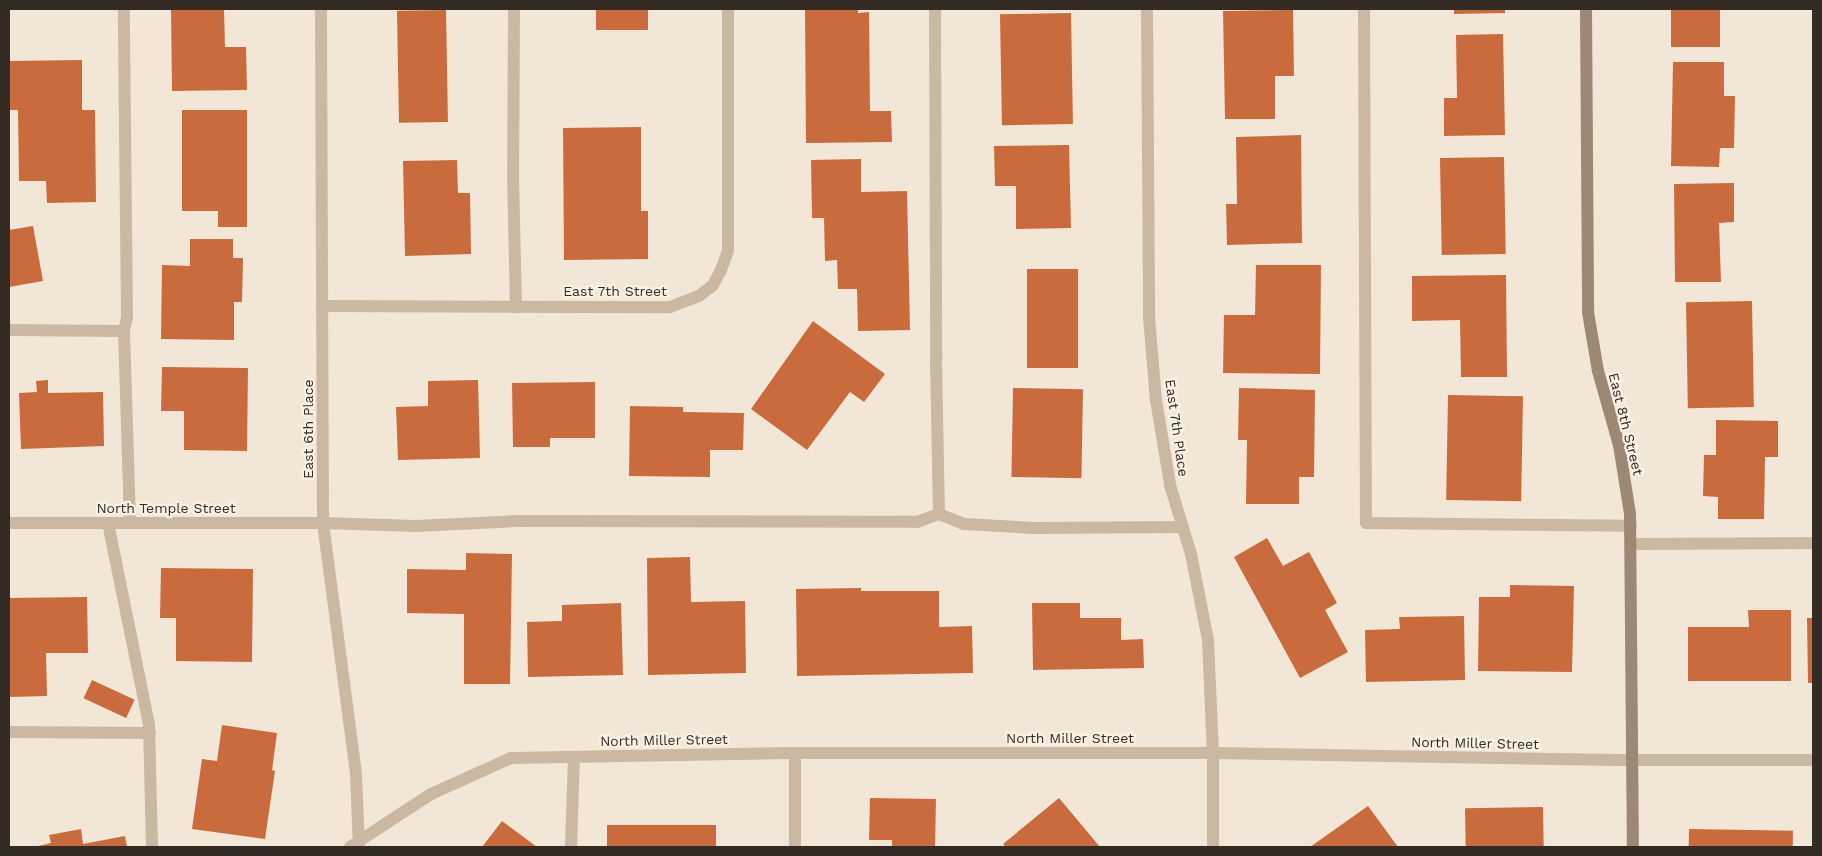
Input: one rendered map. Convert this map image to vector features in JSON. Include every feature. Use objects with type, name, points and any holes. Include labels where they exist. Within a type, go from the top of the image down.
[{"type":"street","points":[[124,9],[127,317],[124,330],[130,523]]},
{"type":"street","name":"East 6th Place","points":[[321,9],[323,523],[356,775],[356,845]]},
{"type":"street","points":[[514,9],[513,175],[516,307]]},
{"type":"street","name":"East 7th Street","points":[[322,306],[670,307],[699,296],[712,284],[726,257],[729,234],[728,9]]},
{"type":"street","points":[[935,9],[936,360],[939,514],[964,524],[1033,528],[1183,527]]},
{"type":"street","name":"East 7th Place","points":[[1147,9],[1149,317],[1157,410],[1170,485],[1192,554],[1208,640],[1213,753],[1213,847]]},
{"type":"street","points":[[1364,9],[1366,523],[1631,526]]},
{"type":"street","name":"East 8th Street","points":[[1586,9],[1588,312],[1598,371],[1619,445],[1631,526],[1633,847]]},
{"type":"street","points":[[9,330],[124,330]]},
{"type":"street","name":"North Temple Street","points":[[9,523],[323,523],[416,526],[517,521],[917,522],[939,514]]},
{"type":"street","points":[[108,523],[150,733],[152,847]]},
{"type":"street","points":[[1631,544],[1813,543]]},
{"type":"street","points":[[9,732],[150,733]]},
{"type":"street","points":[[795,753],[795,847]]},
{"type":"street","name":"North Miller Street","points":[[356,845],[431,794],[511,758],[795,753],[1213,753],[1633,760],[1813,760]]},
{"type":"street","points":[[571,847],[574,757]]},
{"type":"building","points":[[171,9],[224,9],[225,47],[246,47],[247,90],[172,91]]},
{"type":"building","points":[[596,9],[648,9],[648,30],[596,30]]},
{"type":"building","points":[[805,9],[858,9],[858,13],[869,12],[870,111],[891,111],[892,142],[806,143]]},
{"type":"building","points":[[1454,9],[1505,9],[1505,13],[1454,14]]},
{"type":"building","points":[[1671,9],[1720,9],[1720,47],[1671,47]]},
{"type":"building","points":[[446,10],[448,122],[399,123],[397,11]]},
{"type":"building","points":[[1293,10],[1294,76],[1275,76],[1275,119],[1225,119],[1223,11]]},
{"type":"building","points":[[1071,13],[1073,124],[1002,125],[1000,14]]},
{"type":"building","points":[[1503,34],[1505,135],[1444,136],[1444,98],[1457,98],[1456,35]]},
{"type":"building","points":[[82,60],[82,110],[95,110],[96,202],[47,203],[46,181],[19,181],[18,110],[9,110],[9,61]]},
{"type":"building","points":[[1673,62],[1724,62],[1724,96],[1735,96],[1734,148],[1720,148],[1719,167],[1671,166]]},
{"type":"building","points":[[182,110],[247,110],[247,227],[218,227],[218,211],[182,211]]},
{"type":"building","points":[[641,127],[641,211],[648,211],[648,259],[564,260],[563,128]]},
{"type":"building","points":[[1301,135],[1302,243],[1227,245],[1226,204],[1237,204],[1236,137]]},
{"type":"building","points":[[1069,145],[1071,228],[1016,229],[1016,186],[995,186],[994,146]]},
{"type":"building","points":[[1504,157],[1506,254],[1442,255],[1440,158]]},
{"type":"building","points":[[861,159],[861,192],[907,191],[910,330],[858,331],[857,289],[838,289],[837,260],[825,261],[824,218],[812,218],[811,160]]},
{"type":"building","points":[[457,160],[458,193],[470,193],[471,254],[405,256],[403,161]]},
{"type":"building","points":[[1734,183],[1734,222],[1719,223],[1721,282],[1675,282],[1674,184]]},
{"type":"building","points":[[33,226],[43,281],[9,287],[9,230]]},
{"type":"building","points":[[190,239],[233,239],[233,258],[243,258],[242,302],[234,302],[234,340],[161,339],[162,265],[190,266]]},
{"type":"building","points":[[1256,265],[1321,265],[1320,374],[1223,373],[1224,315],[1255,315]]},
{"type":"building","points":[[1027,269],[1078,269],[1078,368],[1027,368]]},
{"type":"building","points":[[1506,275],[1507,377],[1461,377],[1460,320],[1412,321],[1412,276]]},
{"type":"building","points":[[1752,301],[1754,407],[1688,408],[1686,302]]},
{"type":"building","points":[[813,321],[885,374],[864,402],[850,392],[807,450],[751,409]]},
{"type":"building","points":[[162,367],[248,368],[247,451],[184,450],[184,411],[161,411]]},
{"type":"building","points":[[48,380],[48,393],[103,392],[104,446],[21,449],[19,393],[37,392],[36,381]]},
{"type":"building","points":[[478,380],[480,458],[398,460],[396,407],[428,406],[428,381]]},
{"type":"building","points":[[595,382],[595,438],[550,438],[550,447],[513,447],[512,383]]},
{"type":"building","points":[[1013,388],[1083,389],[1081,478],[1011,477]]},
{"type":"building","points":[[1239,388],[1315,390],[1314,477],[1299,477],[1299,504],[1246,504],[1247,440],[1238,440]]},
{"type":"building","points":[[1448,395],[1523,396],[1521,501],[1446,500]]},
{"type":"building","points":[[630,406],[683,407],[683,412],[744,413],[743,450],[710,450],[710,477],[629,476]]},
{"type":"building","points":[[1716,420],[1778,421],[1778,457],[1765,457],[1764,519],[1718,519],[1718,497],[1703,496],[1704,455],[1716,455]]},
{"type":"building","points":[[1267,538],[1283,566],[1309,552],[1337,603],[1325,610],[1348,652],[1300,678],[1234,557]]},
{"type":"building","points":[[466,553],[512,554],[510,684],[464,684],[464,614],[407,613],[407,569],[466,570]]},
{"type":"building","points":[[690,557],[691,602],[745,601],[746,673],[648,675],[647,558]]},
{"type":"building","points":[[161,568],[253,569],[252,662],[176,661],[176,618],[160,618]]},
{"type":"building","points":[[1510,585],[1574,586],[1572,672],[1478,671],[1479,597],[1510,597]]},
{"type":"building","points":[[861,588],[861,591],[939,591],[939,627],[972,626],[973,673],[797,676],[796,589]]},
{"type":"building","points":[[87,597],[88,653],[46,653],[47,696],[9,697],[9,598]]},
{"type":"building","points":[[621,603],[623,675],[528,677],[527,622],[562,621],[562,605]]},
{"type":"building","points":[[1032,603],[1080,603],[1080,618],[1121,618],[1121,640],[1143,639],[1144,668],[1033,670]]},
{"type":"building","points":[[1748,610],[1791,610],[1791,681],[1688,681],[1688,627],[1749,627]]},
{"type":"building","points":[[1464,616],[1465,680],[1366,682],[1365,630],[1400,629],[1399,617]]},
{"type":"building","points":[[1807,618],[1813,618],[1813,683],[1808,683]]},
{"type":"building","points":[[92,680],[135,700],[126,718],[84,698]]},
{"type":"building","points":[[222,725],[277,733],[272,770],[275,771],[265,839],[192,829],[202,759],[217,761]]},
{"type":"building","points":[[870,798],[936,799],[935,847],[892,847],[892,840],[869,840]]},
{"type":"building","points":[[1059,798],[1100,847],[1006,847],[1003,844]]},
{"type":"building","points":[[1368,806],[1398,847],[1310,847]]},
{"type":"building","points":[[1543,807],[1544,847],[1466,847],[1465,808]]},
{"type":"building","points":[[502,821],[537,847],[482,847]]},
{"type":"building","points":[[607,825],[716,825],[716,847],[607,847]]},
{"type":"building","points":[[81,829],[83,844],[125,836],[127,847],[34,847],[51,843],[49,835]]},
{"type":"building","points":[[1689,829],[1793,831],[1793,847],[1689,847]]}]
